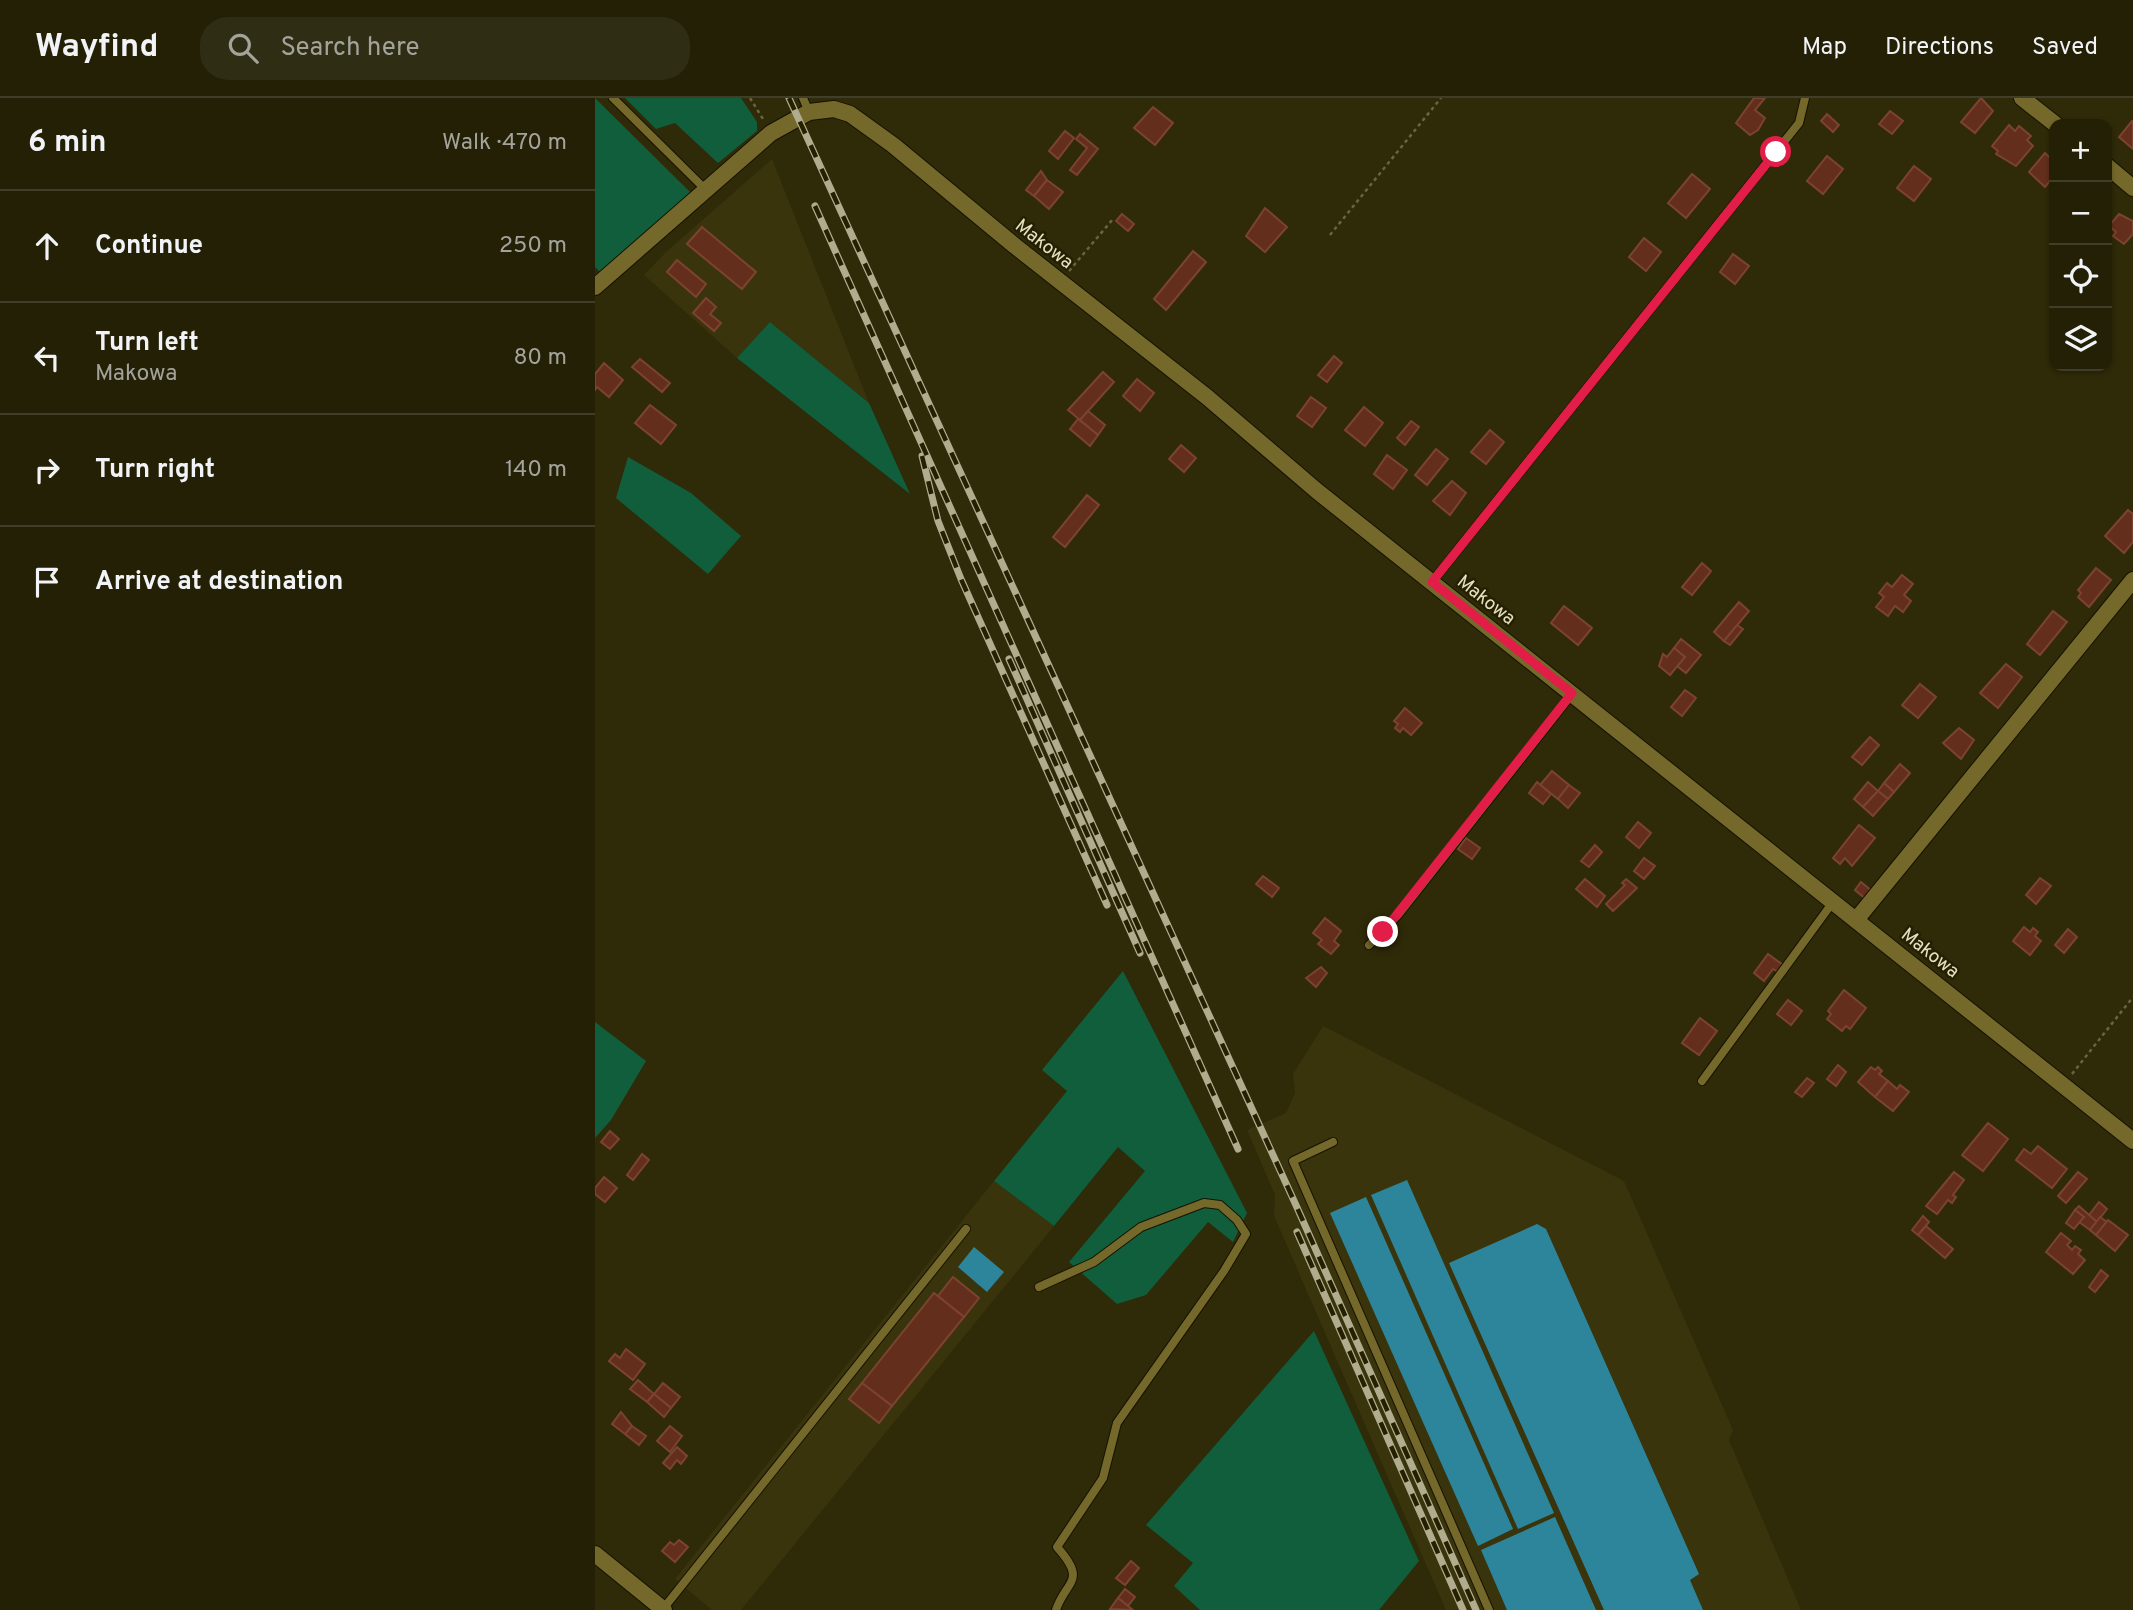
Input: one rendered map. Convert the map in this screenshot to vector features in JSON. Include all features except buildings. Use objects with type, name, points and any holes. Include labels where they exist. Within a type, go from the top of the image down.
[{"type":"street","points":[[2022,98],[2049,119]]},
{"type":"street","name":"Makowa","points":[[595,287],[806,105],[836,103],[885,139],[1432,582],[2133,1141]]},
{"type":"street","points":[[2112,170],[2133,188]]},
{"type":"street","points":[[1856,920],[2133,580]]},
{"type":"street","points":[[595,1554],[664,1609]]},
{"type":"lane","points":[[613,98],[707,191]]},
{"type":"lane","points":[[1432,582],[1799,122],[1805,98]]},
{"type":"lane","points":[[1369,945],[1398,915],[1572,693]]},
{"type":"lane","points":[[1702,1081],[1833,902]]},
{"type":"lane","points":[[1333,1142],[1293,1161],[1489,1610]]},
{"type":"lane","points":[[1039,1287],[1094,1262],[1141,1227],[1203,1203],[1220,1205],[1237,1220],[1246,1234],[1216,1283],[1117,1423],[1103,1478],[1057,1547],[1073,1572],[1071,1588],[1056,1610]]},
{"type":"lane","points":[[664,1609],[965,1229]]},
{"type":"path","points":[[750,98],[771,133]]},
{"type":"path","points":[[1329,235],[1441,98]]},
{"type":"path","points":[[1060,282],[1113,219]]},
{"type":"path","points":[[2063,1084],[2133,998]]},
{"type":"shaded area","points":[[772,159],[869,403],[770,322],[737,358],[644,275],[667,251]]},
{"type":"shaded area","points":[[1323,1026],[1624,1181],[1733,1430],[1729,1440],[1801,1610],[1446,1610],[1274,1216],[1275,1195],[1247,1130],[1286,1113],[1295,1093],[1293,1074]]},
{"type":"shaded area","points":[[994,1181],[1054,1226],[741,1610],[712,1610],[675,1579]]},
{"type":"green space","points":[[595,98],[693,195],[605,277],[595,267]]},
{"type":"green space","points":[[625,98],[741,98],[757,122],[757,131],[718,163],[675,123],[656,129]]},
{"type":"green space","points":[[770,322],[869,403],[910,494],[737,358]]},
{"type":"green space","points":[[628,457],[691,493],[741,536],[708,574],[616,498]]},
{"type":"green space","points":[[1123,971],[1247,1213],[1233,1242],[1208,1222],[1146,1295],[1117,1304],[1069,1262],[1145,1171],[1118,1147],[1054,1226],[994,1181],[1067,1091],[1042,1070]]},
{"type":"green space","points":[[595,1022],[646,1061],[611,1120],[595,1138]]},
{"type":"green space","points":[[1314,1331],[1419,1561],[1379,1610],[1200,1610],[1174,1586],[1193,1563],[1146,1525]]},
{"type":"water","points":[[1407,1180],[1554,1513],[1518,1529],[1371,1195]]},
{"type":"water","points":[[1366,1197],[1513,1529],[1478,1546],[1330,1213]]},
{"type":"water","points":[[1537,1224],[1546,1229],[1699,1574],[1690,1580],[1703,1610],[1604,1610],[1449,1263]]},
{"type":"water","points":[[974,1247],[1004,1272],[987,1292],[958,1267]]},
{"type":"water","points":[[1555,1517],[1596,1610],[1507,1610],[1481,1550]]},
{"type":"railway","points":[[789,98],[1295,1203],[1476,1610]]},
{"type":"railway","points":[[815,206],[1238,1149]]},
{"type":"railway","points":[[922,456],[938,521],[961,579],[1107,905]]},
{"type":"railway","points":[[1009,659],[1140,953]]},
{"type":"railway","points":[[1297,1232],[1463,1610]]},
{"type":"route","points":[[1383,932],[1572,693],[1432,582],[1776,152]]}]
